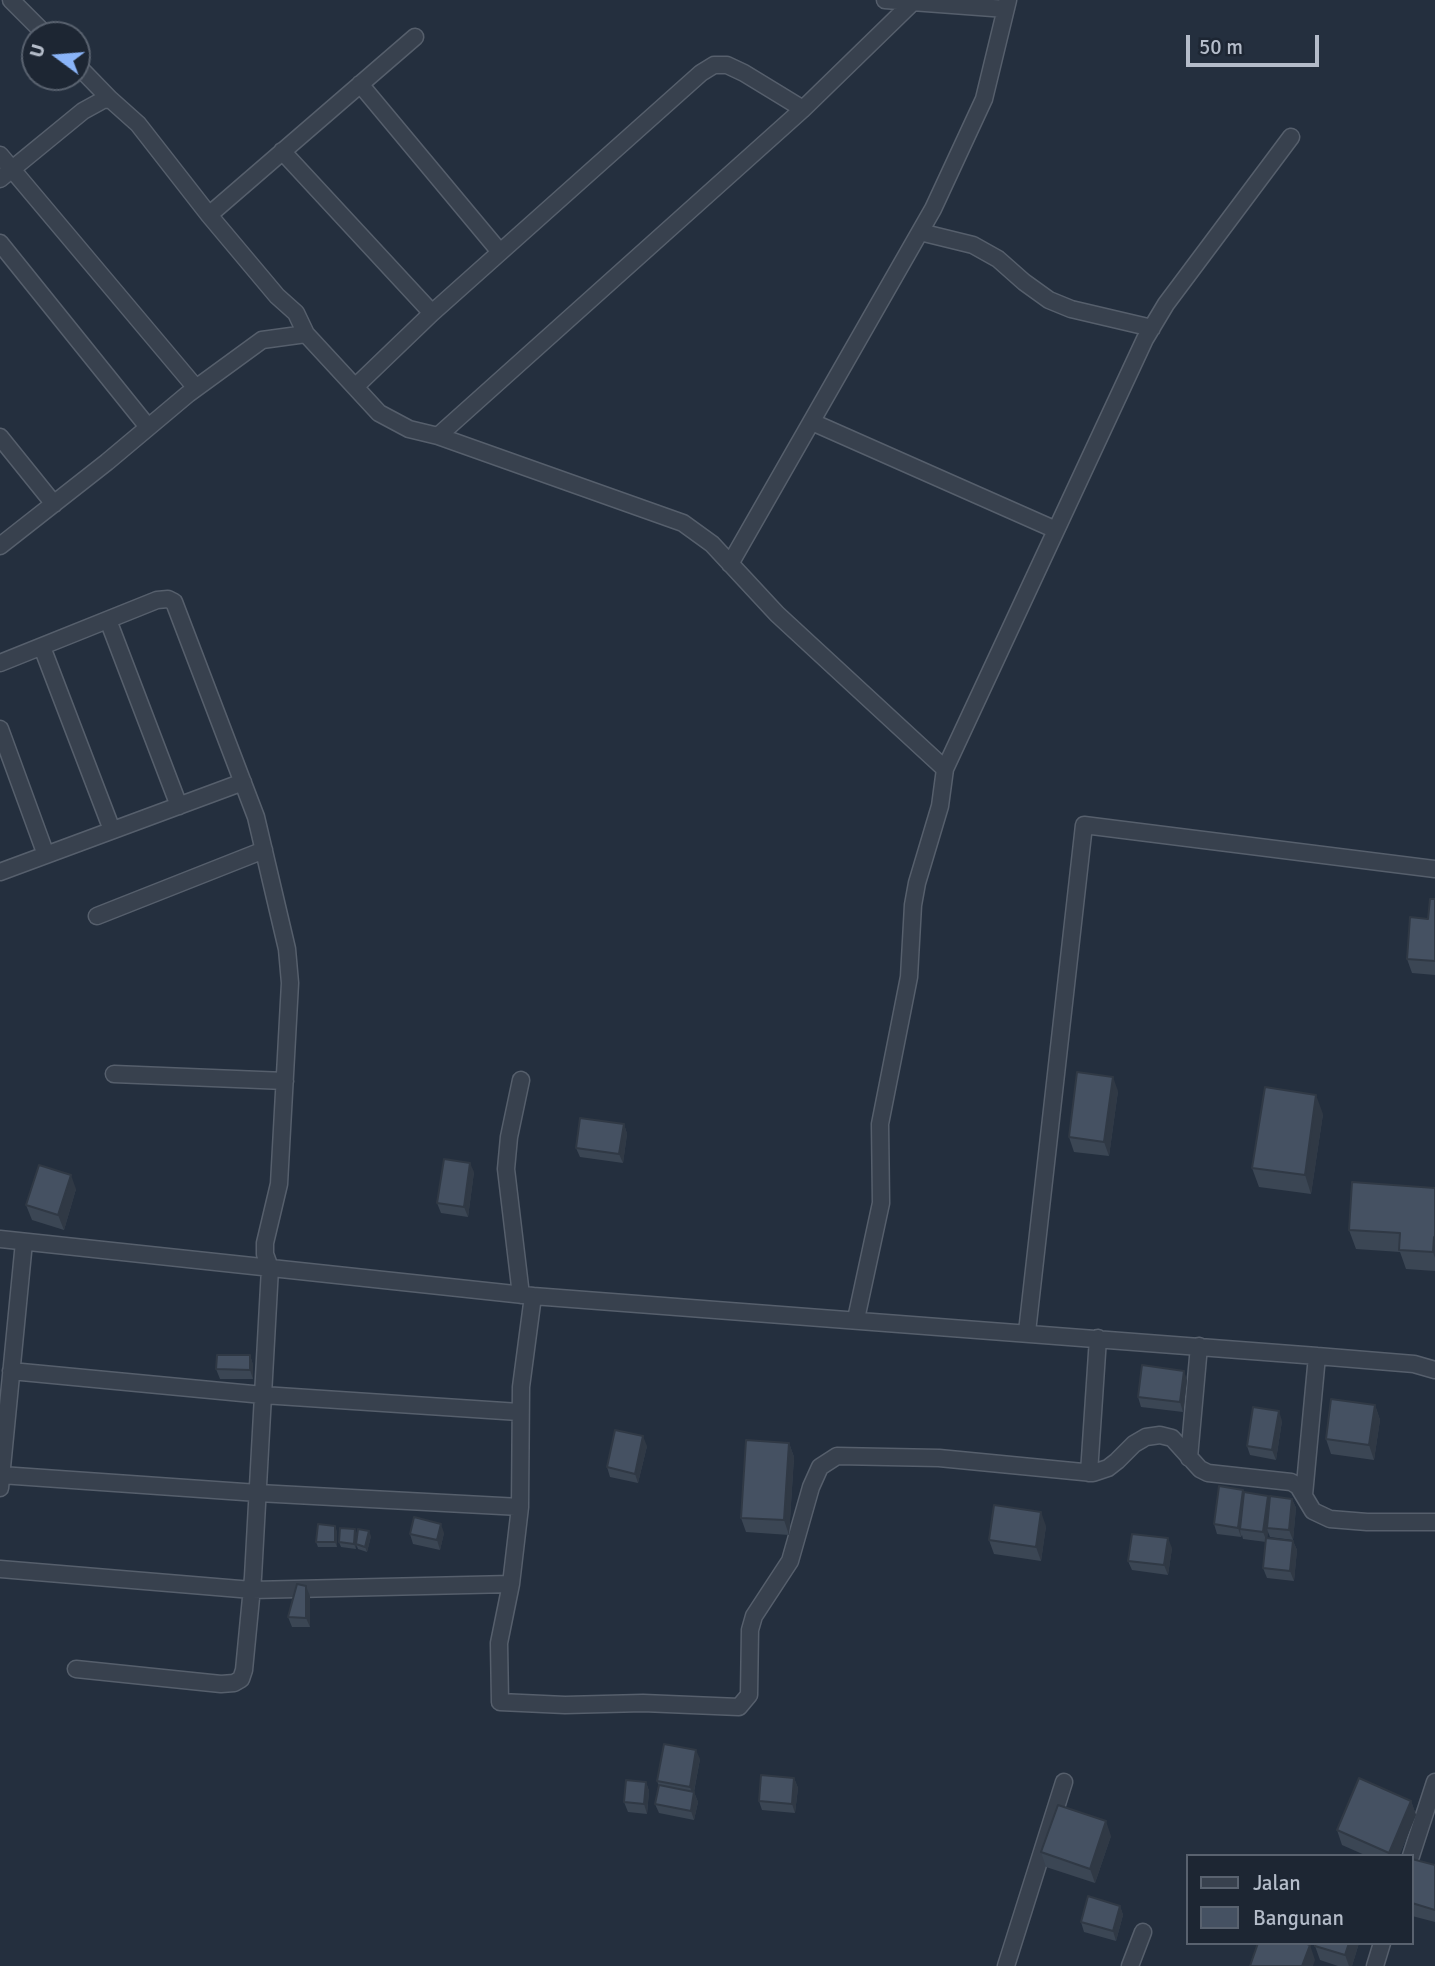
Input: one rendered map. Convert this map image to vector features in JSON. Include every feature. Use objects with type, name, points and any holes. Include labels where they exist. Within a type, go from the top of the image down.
[{"type":"street","points":[[11,0],[32,21]]},
{"type":"street","points":[[730,564],[933,209],[984,99],[1007,5],[885,0]]},
{"type":"street","points":[[438,436],[803,109],[913,2]]},
{"type":"street","points":[[209,215],[415,37]]},
{"type":"street","points":[[355,387],[432,313],[701,73],[714,65],[727,65],[803,109]]},
{"type":"street","points":[[91,79],[138,124],[209,215],[277,296],[296,313],[306,334],[379,413],[410,429],[438,436],[682,523],[712,544],[777,614],[945,769]]},
{"type":"street","points":[[360,84],[500,252]]},
{"type":"street","points":[[6,174],[83,111],[110,99]]},
{"type":"street","points":[[856,1319],[881,1203],[880,1124],[909,976],[913,905],[940,806],[945,769],[1152,328],[1166,304],[1292,138]]},
{"type":"street","points":[[282,151],[432,313]]},
{"type":"street","points":[[0,155],[6,174],[196,388]]},
{"type":"street","points":[[920,232],[973,245],[998,259],[1049,300],[1071,309],[1152,328]]},
{"type":"street","points":[[0,243],[148,427]]},
{"type":"street","points":[[0,546],[196,388],[262,340],[306,334]]},
{"type":"street","points":[[812,422],[1056,530]]},
{"type":"street","points":[[0,437],[54,504]]},
{"type":"street","points":[[0,663],[157,600],[168,599],[174,602],[256,817],[287,949],[290,983],[279,1184],[265,1243],[265,1254],[270,1268],[244,1670],[241,1679],[234,1683],[221,1684],[76,1669]]},
{"type":"street","points":[[108,620],[179,806]]},
{"type":"street","points":[[42,647],[112,830]]},
{"type":"street","points":[[0,729],[46,855]]},
{"type":"street","points":[[0,872],[243,782]]},
{"type":"street","points":[[1027,1332],[1084,825],[1435,869]]},
{"type":"street","points":[[97,916],[264,850]]},
{"type":"street","points":[[114,1074],[285,1081]]},
{"type":"street","points":[[521,1080],[509,1137],[506,1169],[527,1295],[519,1412],[520,1507],[511,1584],[499,1643],[500,1702],[738,1707],[746,1702],[749,1695],[750,1630],[754,1616],[790,1561],[811,1487],[820,1467],[831,1458],[845,1454],[939,1458],[1089,1473],[1108,1468],[1134,1444],[1146,1437],[1160,1435],[1172,1437],[1200,1469],[1215,1476],[1280,1479],[1298,1486],[1313,1511],[1330,1519],[1435,1522]]},
{"type":"street","points":[[0,1239],[527,1295],[1199,1346],[1414,1364],[1435,1370]]},
{"type":"street","points":[[24,1242],[1,1482],[520,1507]]},
{"type":"street","points":[[1089,1473],[1098,1338]]},
{"type":"street","points":[[1189,1458],[1199,1346]]},
{"type":"street","points":[[1304,1495],[1317,1356]]},
{"type":"street","points":[[11,1371],[263,1395],[519,1412]]},
{"type":"street","points":[[0,1569],[251,1590],[511,1584]]},
{"type":"street","points":[[1006,1966],[1064,1782]]},
{"type":"street","points":[[1412,1854],[1435,1782]]},
{"type":"street","points":[[1130,1966],[1143,1932]]},
{"type":"street","points":[[1375,1966],[1381,1945]]},
{"type":"building","points":[[1430,899],[1435,899],[1435,961],[1407,959],[1410,917],[1428,919]]},
{"type":"building","points":[[1077,1072],[1113,1077],[1104,1142],[1069,1137]]},
{"type":"building","points":[[1265,1087],[1316,1095],[1305,1175],[1252,1168]]},
{"type":"building","points":[[580,1118],[624,1124],[619,1154],[576,1148]]},
{"type":"building","points":[[444,1159],[470,1163],[464,1207],[437,1203]]},
{"type":"building","points":[[39,1165],[71,1175],[58,1215],[26,1205]]},
{"type":"building","points":[[1352,1182],[1435,1188],[1433,1252],[1399,1250],[1400,1233],[1349,1230]]},
{"type":"building","points":[[217,1355],[250,1355],[250,1370],[216,1369]]},
{"type":"building","points":[[1142,1365],[1184,1371],[1180,1402],[1138,1397]]},
{"type":"building","points":[[1331,1399],[1375,1405],[1369,1445],[1326,1439]]},
{"type":"building","points":[[1253,1407],[1279,1411],[1272,1450],[1247,1446]]},
{"type":"building","points":[[615,1430],[643,1436],[635,1474],[607,1467]]},
{"type":"building","points":[[746,1440],[789,1443],[784,1520],[741,1518]]},
{"type":"building","points":[[1219,1486],[1243,1490],[1238,1528],[1214,1524]]},
{"type":"building","points":[[1244,1492],[1268,1496],[1263,1532],[1240,1529]]},
{"type":"building","points":[[1270,1496],[1292,1499],[1289,1530],[1267,1528]]},
{"type":"building","points":[[994,1505],[1041,1512],[1036,1547],[989,1540]]},
{"type":"building","points":[[414,1517],[441,1524],[437,1540],[410,1534]]},
{"type":"building","points":[[318,1524],[335,1526],[335,1542],[316,1542]]},
{"type":"building","points":[[340,1528],[355,1529],[354,1544],[339,1542]]},
{"type":"building","points":[[358,1529],[369,1531],[365,1547],[356,1544]]},
{"type":"building","points":[[1132,1534],[1168,1538],[1164,1565],[1128,1561]]},
{"type":"building","points":[[1266,1538],[1293,1541],[1290,1571],[1263,1568]]},
{"type":"building","points":[[297,1584],[306,1586],[306,1618],[288,1617]]},
{"type":"building","points":[[664,1744],[696,1750],[690,1787],[657,1781]]},
{"type":"building","points":[[761,1775],[794,1778],[792,1804],[759,1801]]},
{"type":"building","points":[[1359,1778],[1411,1801],[1389,1853],[1337,1830]]},
{"type":"building","points":[[626,1780],[646,1782],[644,1804],[624,1802]]},
{"type":"building","points":[[659,1785],[694,1792],[691,1811],[655,1804]]},
{"type":"building","points":[[1058,1805],[1106,1821],[1090,1869],[1041,1852]]},
{"type":"building","points":[[1414,1860],[1435,1865],[1435,1910],[1414,1904]]},
{"type":"building","points":[[1088,1896],[1120,1906],[1113,1931],[1081,1922]]},
{"type":"building","points":[[1257,1945],[1310,1945],[1302,1966],[1250,1966]]},
{"type":"building","points":[[1315,1945],[1348,1945],[1345,1955]]}]
